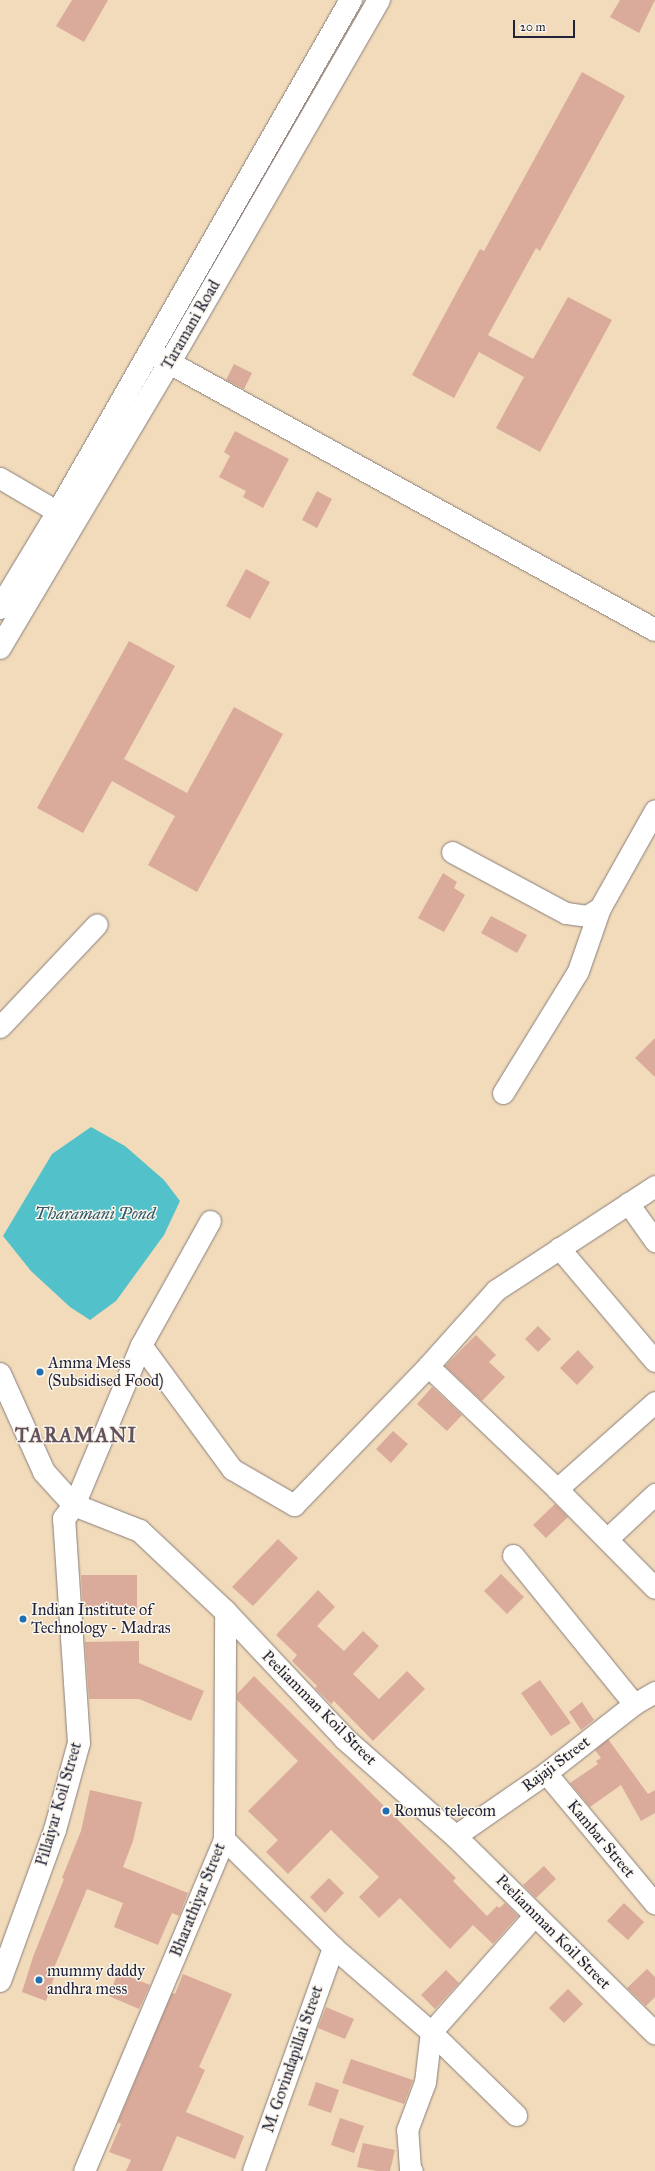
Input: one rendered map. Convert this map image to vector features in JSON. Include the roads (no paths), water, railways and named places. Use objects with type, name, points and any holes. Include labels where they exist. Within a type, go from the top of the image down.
[{"type":"street","name":"Taramani Road","points":[[0,608],[58,512],[148,352],[351,0]]},
{"type":"street","name":"Taramani Road","points":[[0,648],[170,362],[378,0]]},
{"type":"street","points":[[148,352],[170,362],[655,630]]},
{"type":"street","points":[[0,478],[58,512]]},
{"type":"street","points":[[503,1093],[578,971],[600,908],[655,810]]},
{"type":"street","points":[[452,852],[566,913],[587,916],[600,908]]},
{"type":"street","points":[[0,1028],[98,924]]},
{"type":"street","points":[[141,1345],[232,1469],[294,1505],[428,1366],[496,1290],[655,1186]]},
{"type":"street","points":[[628,1203],[655,1241]]},
{"type":"street","points":[[74,1505],[141,1345],[210,1221]]},
{"type":"street","points":[[559,1248],[655,1362]]},
{"type":"street","points":[[428,1366],[557,1489],[655,1588]]},
{"type":"street","name":"Peeliamman Koil Street","points":[[0,1374],[44,1472],[74,1505],[140,1532],[225,1611],[345,1739],[456,1836],[655,2033]]},
{"type":"street","points":[[557,1489],[655,1402]]},
{"type":"street","points":[[607,1539],[655,1494]]},
{"type":"street","name":"Pillaiyar Koil Street","points":[[0,1981],[54,1830],[79,1743],[64,1519],[74,1505]]},
{"type":"street","points":[[513,1555],[634,1704]]},
{"type":"street","name":"Bharathiyar Street","points":[[84,2171],[224,1839],[225,1611]]},
{"type":"street","name":"Rajaji Street","points":[[456,1836],[546,1773],[634,1704],[655,1692]]},
{"type":"street","name":"Kambar Street","points":[[546,1773],[655,1904]]},
{"type":"street","points":[[224,1839],[333,1947],[431,2032],[516,2114]]},
{"type":"street","points":[[412,2171],[410,2169],[407,2130],[425,2082],[431,2032],[535,1915]]},
{"type":"street","name":"M. Govindapillai Street","points":[[253,2171],[333,1947]]},
{"type":"water","name":"Tharamani Pond","points":[[91,1127],[125,1146],[164,1180],[180,1201],[164,1235],[116,1301],[90,1320],[70,1307],[31,1271],[3,1236],[52,1154]]},
{"type":"place","name":"Amma Mess (Subsidised Food)","points":[[40,1372]]},
{"type":"place","name":"Indian Institute of Technology - Madras","points":[[23,1619]]},
{"type":"place","name":"Romus telecom","points":[[386,1811]]},
{"type":"place","name":"mummy daddy andhra mess","points":[[39,1980]]},
{"type":"district","name":"TARAMANI","points":[[76,1435]]}]
